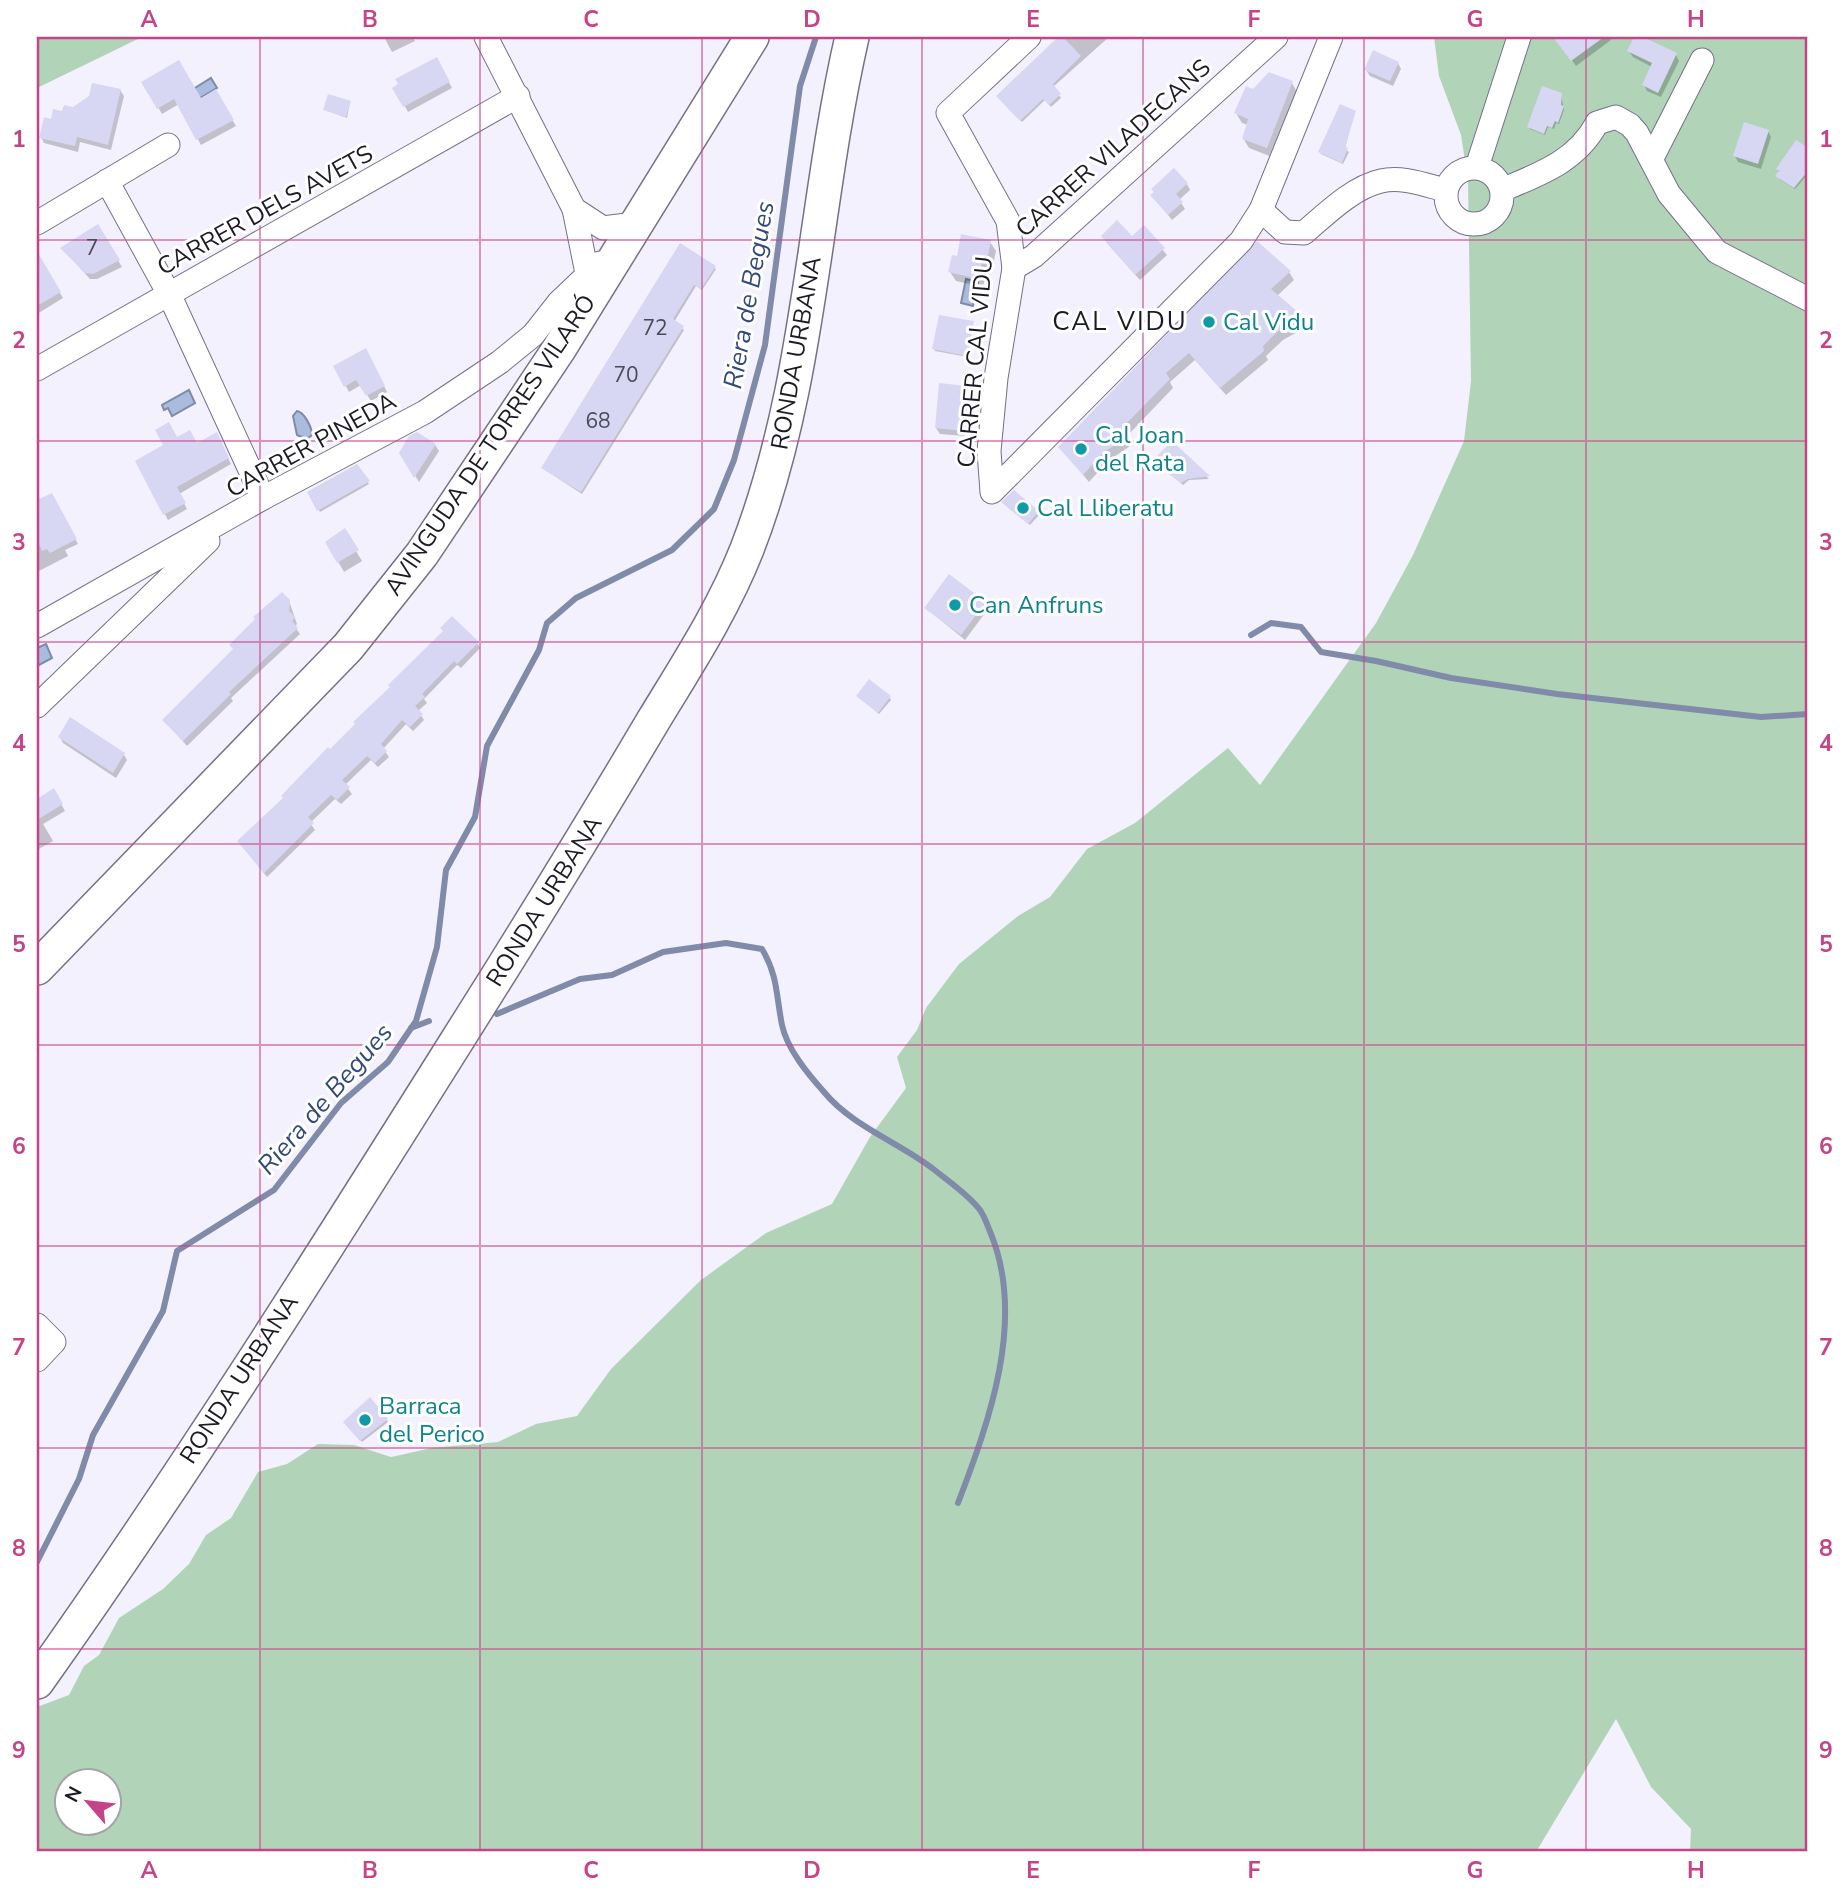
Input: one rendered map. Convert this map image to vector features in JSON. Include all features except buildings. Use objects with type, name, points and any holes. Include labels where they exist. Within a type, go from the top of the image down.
[{"type":"main road","name":"AVINGUDA DE TORRES VILARÓ","points":[[37,968],[348,647],[422,554],[559,349],[752,37]]},
{"type":"main road","name":"RONDA URBANA","points":[[37,1682],[279,1320],[600,811],[721,605],[746,550],[779,455],[800,362],[820,219],[852,37]]},
{"type":"street","points":[[486,37],[575,209],[588,278]]},
{"type":"street","name":"CARRER CAL VIDU","points":[[1029,37],[948,113],[1008,221],[1014,268],[996,378],[989,451],[992,492],[1241,241],[1261,211]]},
{"type":"street","name":"CARRER VILADECANS","points":[[1014,268],[1034,256],[1276,37]]},
{"type":"street","points":[[1331,37],[1261,211],[1285,232],[1304,233],[1352,195],[1380,181],[1412,181],[1445,190]]},
{"type":"street","points":[[1477,167],[1519,37]]},
{"type":"street","points":[[1651,158],[1702,60]]},
{"type":"street","name":"CARRER DELS AVETS","points":[[37,369],[518,96]]},
{"type":"street","points":[[1502,190],[1566,160],[1588,138],[1597,123],[1609,117],[1616,117],[1630,125],[1669,194],[1717,252],[1808,299]]},
{"type":"street","points":[[37,223],[168,145]]},
{"type":"street","points":[[1477,167],[1491,173],[1502,190],[1500,209],[1489,221],[1472,225],[1462,223],[1451,214],[1446,203],[1445,190],[1453,176],[1464,169],[1477,167]]},
{"type":"street","points":[[107,181],[169,294],[263,498]]},
{"type":"street","points":[[575,209],[603,228],[635,224]]},
{"type":"street","name":"CARRER PINEDA","points":[[37,626],[231,519],[263,498],[425,412],[500,362],[534,335],[559,302],[588,278],[635,224]]},
{"type":"street","points":[[37,706],[231,519]]},
{"type":"street","points":[[37,1325],[54,1342],[37,1360]]},
{"type":"green space","points":[[37,37],[142,37],[37,88]]},
{"type":"green space","points":[[1434,37],[1808,37],[1808,1852],[1690,1852],[1691,1829],[1651,1787],[1616,1719],[1536,1852],[37,1852],[37,1707],[69,1695],[84,1666],[99,1655],[119,1618],[163,1589],[189,1564],[206,1535],[231,1518],[258,1472],[287,1464],[318,1444],[354,1445],[391,1457],[432,1448],[498,1442],[536,1424],[577,1416],[611,1369],[701,1280],[766,1233],[832,1204],[870,1137],[906,1088],[897,1057],[917,1030],[926,1008],[959,964],[1018,916],[1050,897],[1087,849],[1135,823],[1228,748],[1260,785],[1376,623],[1413,555],[1464,441],[1471,381],[1468,180],[1461,135],[1439,76]]},
{"type":"water","points":[[211,78],[217,88],[193,102],[187,93]]},
{"type":"water","points":[[966,279],[978,282],[973,306],[961,303]]},
{"type":"water","points":[[189,390],[195,403],[172,416],[168,408],[164,410],[162,405]]},
{"type":"water","points":[[297,411],[305,417],[311,428],[312,435],[307,439],[297,435],[293,416]]},
{"type":"water","points":[[46,644],[52,658],[37,666],[37,648]]},
{"type":"waterway","name":"Riera de Begues","points":[[37,1562],[79,1479],[93,1435],[163,1311],[177,1251],[274,1190],[341,1103],[388,1062],[416,1021],[437,947],[446,870],[475,817],[487,746],[539,650],[547,623],[576,598],[672,550],[714,509],[734,460],[765,345],[800,86],[816,37]]},
{"type":"waterway","points":[[1251,635],[1271,623],[1301,627],[1321,652],[1451,678],[1557,694],[1761,717],[1808,714]]},
{"type":"waterway","points":[[497,1014],[580,979],[612,975],[663,952],[726,943],[762,949],[774,977],[785,1034],[793,1052],[811,1077],[848,1115],[919,1159],[964,1193],[980,1210],[991,1234],[1001,1267],[1005,1301],[1004,1336],[991,1405],[958,1503]]},
{"type":"waterway","points":[[411,1028],[429,1021]]},
{"type":"place","name":"Cal Vidu","points":[[1209,322]]},
{"type":"place","name":"Cal Joan del Rata","points":[[1081,449]]},
{"type":"place","name":"Cal Lliberatu","points":[[1023,508]]},
{"type":"place","name":"Can Anfruns","points":[[955,605]]},
{"type":"place","name":"Barraca del Perico","points":[[365,1420]]},
{"type":"district","name":"CAL VIDU","points":[[1120,321]]}]
